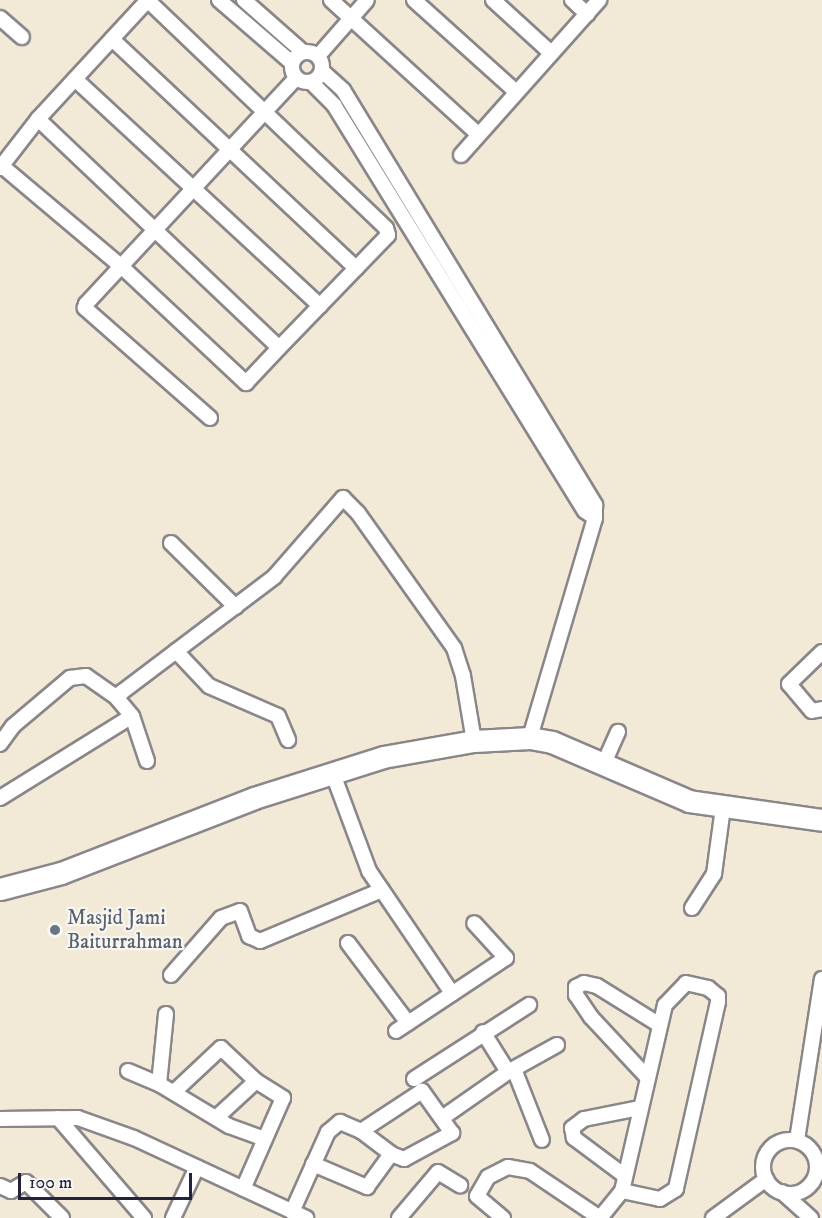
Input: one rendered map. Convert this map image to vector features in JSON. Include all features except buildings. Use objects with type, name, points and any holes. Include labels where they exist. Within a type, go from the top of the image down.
[{"type":"main road","points":[[0,889],[61,873],[254,798],[383,757],[474,741],[530,738],[563,744],[605,761],[671,794],[723,807],[822,820]]},
{"type":"street","points":[[147,0],[386,228],[388,236],[246,383],[122,267],[1,167],[38,119],[147,0]]},
{"type":"street","points":[[219,0],[292,63],[296,78]]},
{"type":"street","points":[[244,0],[303,52],[318,56]]},
{"type":"street","points":[[331,0],[478,134]]},
{"type":"street","points":[[318,56],[367,0]]},
{"type":"street","points":[[414,0],[516,92]]},
{"type":"street","points":[[493,0],[551,53]]},
{"type":"street","points":[[572,0],[587,14]]},
{"type":"street","points":[[461,155],[599,0]]},
{"type":"street","points":[[0,18],[22,37]]},
{"type":"street","points":[[112,39],[231,148],[356,268]]},
{"type":"street","points":[[292,63],[303,52]]},
{"type":"street","points":[[318,56],[322,71],[349,100],[595,505],[595,518],[530,738]]},
{"type":"street","points":[[311,82],[322,71]]},
{"type":"street","points":[[210,418],[85,308],[88,299],[122,267],[296,78]]},
{"type":"street","points":[[296,78],[311,82],[334,105],[585,511],[595,518]]},
{"type":"street","points":[[75,79],[192,191],[320,306]]},
{"type":"street","points":[[38,119],[279,348]]},
{"type":"street","points":[[117,698],[130,684],[274,577],[334,504],[346,499],[454,648],[463,676],[474,741]]},
{"type":"street","points":[[171,543],[236,607]]},
{"type":"street","points":[[176,651],[209,686],[278,716],[288,740]]},
{"type":"street","points":[[822,652],[789,684],[812,711],[822,709]]},
{"type":"street","points":[[0,744],[13,726],[70,678],[86,676],[117,698],[132,716],[147,761]]},
{"type":"street","points":[[0,798],[132,716]]},
{"type":"street","points":[[605,761],[618,732]]},
{"type":"street","points":[[333,774],[369,871],[452,993]]},
{"type":"street","points":[[692,908],[714,874],[723,807]]},
{"type":"street","points":[[171,975],[221,918],[240,911],[249,936],[260,941],[382,890]]},
{"type":"street","points":[[396,1031],[506,958],[474,923]]},
{"type":"street","points":[[348,943],[408,1023]]},
{"type":"street","points":[[797,1140],[822,979]]},
{"type":"street","points":[[646,1076],[591,1017],[579,1000],[576,987],[584,983],[597,986],[658,1024]]},
{"type":"street","points":[[503,1218],[477,1196],[488,1177],[508,1167],[530,1171],[600,1218],[622,1191],[658,1024],[669,996],[686,983],[718,996],[676,1189],[660,1198],[622,1191]]},
{"type":"street","points":[[361,1131],[415,1081],[483,1032],[529,1005]]},
{"type":"street","points":[[159,1084],[166,1014]]},
{"type":"street","points":[[483,1032],[511,1071],[542,1140]]},
{"type":"street","points":[[441,1118],[511,1071],[557,1045]]},
{"type":"street","points":[[175,1091],[220,1048],[256,1082],[283,1098],[243,1189]]},
{"type":"street","points":[[128,1071],[175,1091],[230,1126],[265,1139]]},
{"type":"street","points":[[292,1212],[328,1132],[340,1122],[361,1131],[391,1154],[404,1159],[452,1133],[415,1081]]},
{"type":"street","points":[[217,1117],[256,1082]]},
{"type":"street","points":[[625,1176],[573,1138],[572,1128],[584,1119],[639,1108]]},
{"type":"street","points":[[58,1118],[144,1218]]},
{"type":"street","points":[[0,1119],[78,1118],[125,1135],[306,1218]]},
{"type":"street","points":[[782,1192],[803,1190],[816,1174],[813,1154],[797,1140],[777,1143],[767,1153],[763,1166],[766,1179],[811,1218]]},
{"type":"street","points":[[313,1164],[367,1187],[391,1154]]},
{"type":"street","points":[[172,1218],[196,1167]]},
{"type":"street","points":[[399,1218],[438,1172],[460,1185]]},
{"type":"street","points":[[713,1218],[766,1179]]},
{"type":"street","points":[[0,1202],[5,1188],[26,1182],[62,1218]]},
{"type":"place","name":"Masjid Jami Baiturrahman","points":[[55,930]]}]
